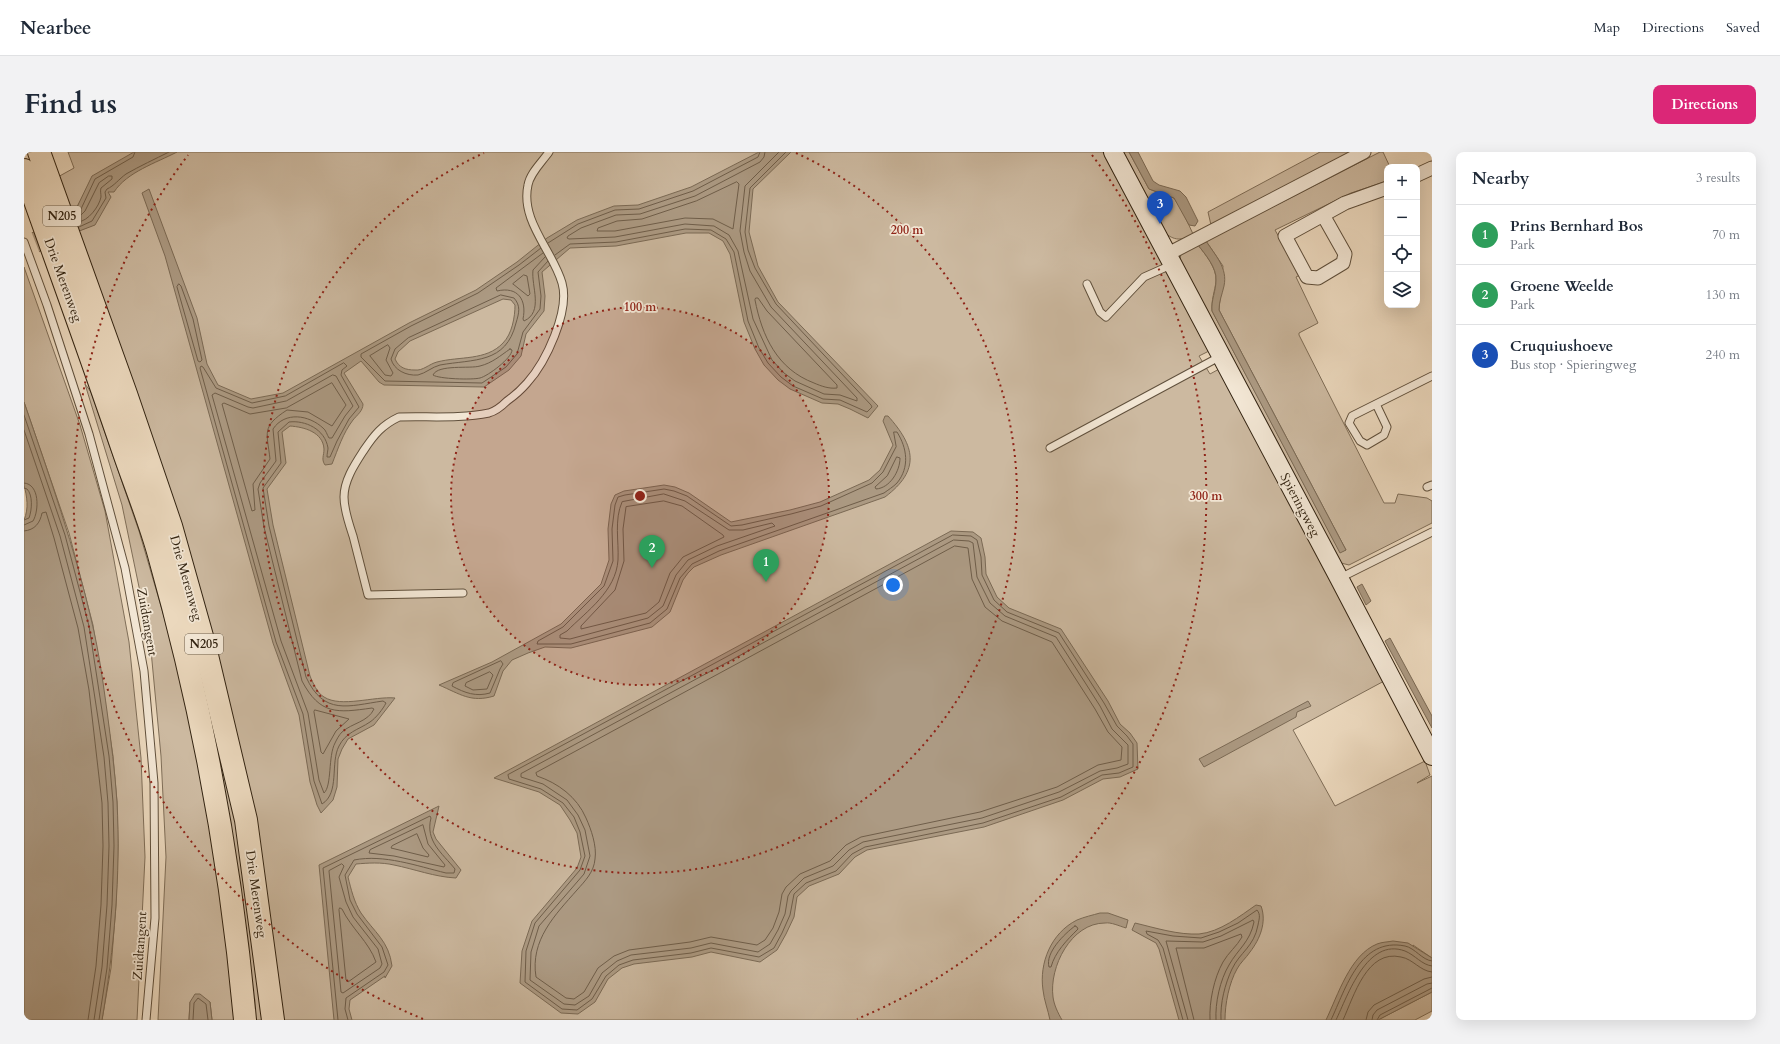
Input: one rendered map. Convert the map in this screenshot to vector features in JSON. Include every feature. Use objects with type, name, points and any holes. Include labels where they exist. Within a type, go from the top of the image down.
[{"type":"highway","name":"Drie Merenweg","points":[[39,152],[76,286],[158,553],[186,658],[217,802],[239,953],[245,1020]]},
{"type":"highway","name":"Drie Merenweg","points":[[24,170],[126,394],[171,526],[205,647],[246,820],[273,1020]]},
{"type":"street","name":"Spieringweg","points":[[1113,152],[1340,578],[1432,756]]},
{"type":"street","points":[[1171,259],[1364,152]]},
{"type":"street","points":[[1420,174],[1432,168]]},
{"type":"street","points":[[1323,216],[1345,254],[1343,263],[1318,278],[1307,277],[1285,236],[1345,203],[1384,189]]},
{"type":"lane","points":[[463,593],[368,595],[346,512],[344,497],[346,486],[354,465],[372,437],[380,428],[389,422],[399,417],[490,413],[498,409],[528,382],[551,342],[563,311],[564,297],[562,284],[555,263],[532,220],[528,208],[528,184],[549,152]]},
{"type":"lane","name":"Zuidtangent","points":[[24,242],[47,305],[89,434],[125,568],[144,671],[154,782],[155,918],[146,1020]]},
{"type":"lane","points":[[1087,284],[1100,312],[1106,317],[1144,277],[1171,259]]},
{"type":"lane","points":[[1050,448],[1222,356]]},
{"type":"lane","points":[[1376,404],[1387,427],[1384,435],[1367,445],[1360,441],[1349,423],[1352,416],[1376,404],[1432,376]]},
{"type":"lane","points":[[1340,578],[1432,532]]},
{"type":"shaded area","points":[[68,152],[1103,152],[1211,350],[1199,356],[1210,374],[1221,368],[1386,680],[1293,730],[1335,806],[1425,761],[1430,775],[1417,783],[1432,776],[1432,958],[1413,945],[1414,964],[1372,1020],[281,1020],[251,828],[74,233],[93,225],[83,196],[77,207],[70,213],[56,178],[74,168]]},
{"type":"shaded area","points":[[1120,152],[1129,152],[1149,189],[1174,198],[1182,210],[1193,234],[1182,239],[1178,239],[1171,237],[1164,232]]},
{"type":"shaded area","points":[[1320,152],[1352,152],[1211,225],[1208,212]]},
{"type":"shaded area","points":[[1380,152],[1383,152],[1389,164],[1384,164],[1384,182],[1351,193],[1275,230],[1300,275],[1296,277],[1318,323],[1299,333],[1299,335],[1384,503],[1395,503],[1398,494],[1427,498],[1432,501],[1432,523],[1349,565],[1341,563],[1179,264],[1181,254],[1198,245],[1210,262],[1216,276],[1212,311],[1340,552],[1346,550],[1219,310],[1223,266],[1206,241]]},
{"type":"shaded area","points":[[24,267],[80,425],[105,511],[129,642],[141,758],[145,857],[137,1020],[102,1020],[111,968],[116,905],[118,846],[117,802],[113,756],[93,625],[69,533],[24,402]]},
{"type":"shaded area","points":[[85,384],[91,392],[139,531],[165,620],[194,733],[220,871],[238,1020],[212,1020],[210,1002],[190,1002],[189,1020],[158,1020],[166,857],[161,756],[150,640],[122,505]]},
{"type":"shaded area","points":[[173,559],[227,767],[258,946],[264,1020],[251,1020]]},
{"type":"shaded area","points":[[1432,992],[1432,1011],[1415,1020],[1378,1020]]},
{"type":"water","points":[[134,152],[177,152],[134,173],[114,192],[108,192],[111,197],[95,225],[74,233],[24,260],[24,237],[70,213],[77,207],[92,176]]},
{"type":"water","points":[[759,152],[791,152],[753,189],[749,232],[758,266],[778,302],[878,406],[868,418],[838,404],[822,403],[790,389],[778,380],[764,365],[755,349],[744,322],[730,254],[723,241],[709,233],[686,233],[616,246],[570,248],[542,272],[545,296],[544,311],[526,334],[521,356],[509,370],[484,387],[384,385],[379,382],[361,361],[344,373],[363,406],[361,411],[346,430],[332,464],[325,465],[324,463],[324,449],[320,438],[307,429],[290,426],[282,432],[286,463],[267,489],[273,525],[310,676],[319,693],[324,697],[339,702],[395,698],[374,725],[348,739],[338,759],[337,787],[333,800],[321,813],[310,782],[299,715],[273,643],[165,256],[142,193],[149,189],[197,318],[207,364],[218,385],[251,399],[283,393],[409,323],[476,290],[517,262],[547,238],[577,220],[614,206],[638,205],[691,187]],"holes":[[[503,299],[511,300],[515,305],[514,320],[509,335],[503,343],[489,353],[437,362],[418,370],[403,368],[395,359],[398,352],[410,341]]]},
{"type":"water","points":[[1129,152],[1138,152],[1153,181],[1159,185],[1180,191],[1186,197],[1198,221],[1195,226],[1189,225],[1174,198],[1149,189]]},
{"type":"water","points":[[1206,241],[1220,262],[1224,273],[1225,279],[1219,310],[1346,550],[1340,553],[1212,311],[1216,275],[1210,261],[1198,245]]},
{"type":"water","points":[[24,402],[78,567],[99,656],[110,734],[117,802],[118,857],[116,912],[102,1020],[24,1020],[24,520],[27,511],[27,502],[24,485]]},
{"type":"water","points":[[885,416],[888,416],[904,438],[910,458],[909,467],[904,477],[897,487],[885,497],[721,555],[694,567],[683,580],[670,612],[652,627],[571,648],[545,647],[528,653],[512,660],[503,671],[494,696],[486,698],[472,698],[439,685],[492,662],[561,624],[601,584],[609,560],[608,529],[611,504],[615,495],[624,491],[664,485],[675,487],[689,493],[731,522],[790,510],[820,502],[869,480],[880,470],[893,445],[883,421]]},
{"type":"water","points":[[951,531],[973,532],[981,538],[985,557],[986,574],[997,597],[1009,608],[1061,629],[1108,701],[1120,724],[1130,733],[1137,743],[1138,769],[1120,777],[1103,779],[1063,800],[984,827],[867,850],[855,857],[839,874],[809,886],[797,897],[794,917],[777,950],[760,962],[711,952],[692,957],[634,964],[622,968],[608,979],[595,1002],[578,1014],[561,1013],[520,983],[522,951],[532,921],[577,868],[581,857],[577,833],[560,805],[539,792],[494,778]]},
{"type":"water","points":[[1362,584],[1371,601],[1366,605],[1357,587]]},
{"type":"water","points":[[1390,638],[1432,716],[1432,728],[1385,641]]},
{"type":"water","points":[[1308,701],[1311,706],[1297,712],[1296,717],[1204,767],[1199,759]]},
{"type":"water","points":[[439,806],[433,832],[436,839],[461,870],[456,878],[432,875],[389,864],[375,863],[356,864],[348,877],[359,909],[384,943],[388,950],[392,966],[385,978],[385,976],[350,1000],[349,1009],[352,1020],[334,1020],[319,865]]},
{"type":"water","points":[[1256,905],[1261,906],[1263,912],[1262,930],[1254,947],[1234,975],[1228,994],[1225,1020],[1179,1020],[1159,949],[1156,943],[1132,930],[1135,923],[1175,932],[1191,934],[1207,933],[1222,927]]},
{"type":"water","points":[[1100,913],[1108,913],[1128,920],[1126,928],[1107,923],[1093,925],[1082,930],[1073,939],[1059,960],[1053,985],[1054,1003],[1062,1020],[1050,1020],[1042,980],[1045,959],[1049,950],[1060,933],[1068,926],[1077,920]]},
{"type":"water","points":[[1393,941],[1408,943],[1432,958],[1432,992],[1378,1020],[1326,1020],[1340,988],[1352,966],[1359,957],[1368,949],[1377,944]]},
{"type":"water","points":[[195,994],[200,994],[210,1002],[212,1020],[189,1020],[190,1002]]},
{"type":"pier","points":[[31,231],[40,254],[24,262],[24,235]]},
{"type":"place","name":"Cruquiushoeve","points":[[1160,224]]},
{"type":"place","name":"Groene Weelde","points":[[652,568]]},
{"type":"place","name":"Prins Bernhard Bos","points":[[766,582]]}]
